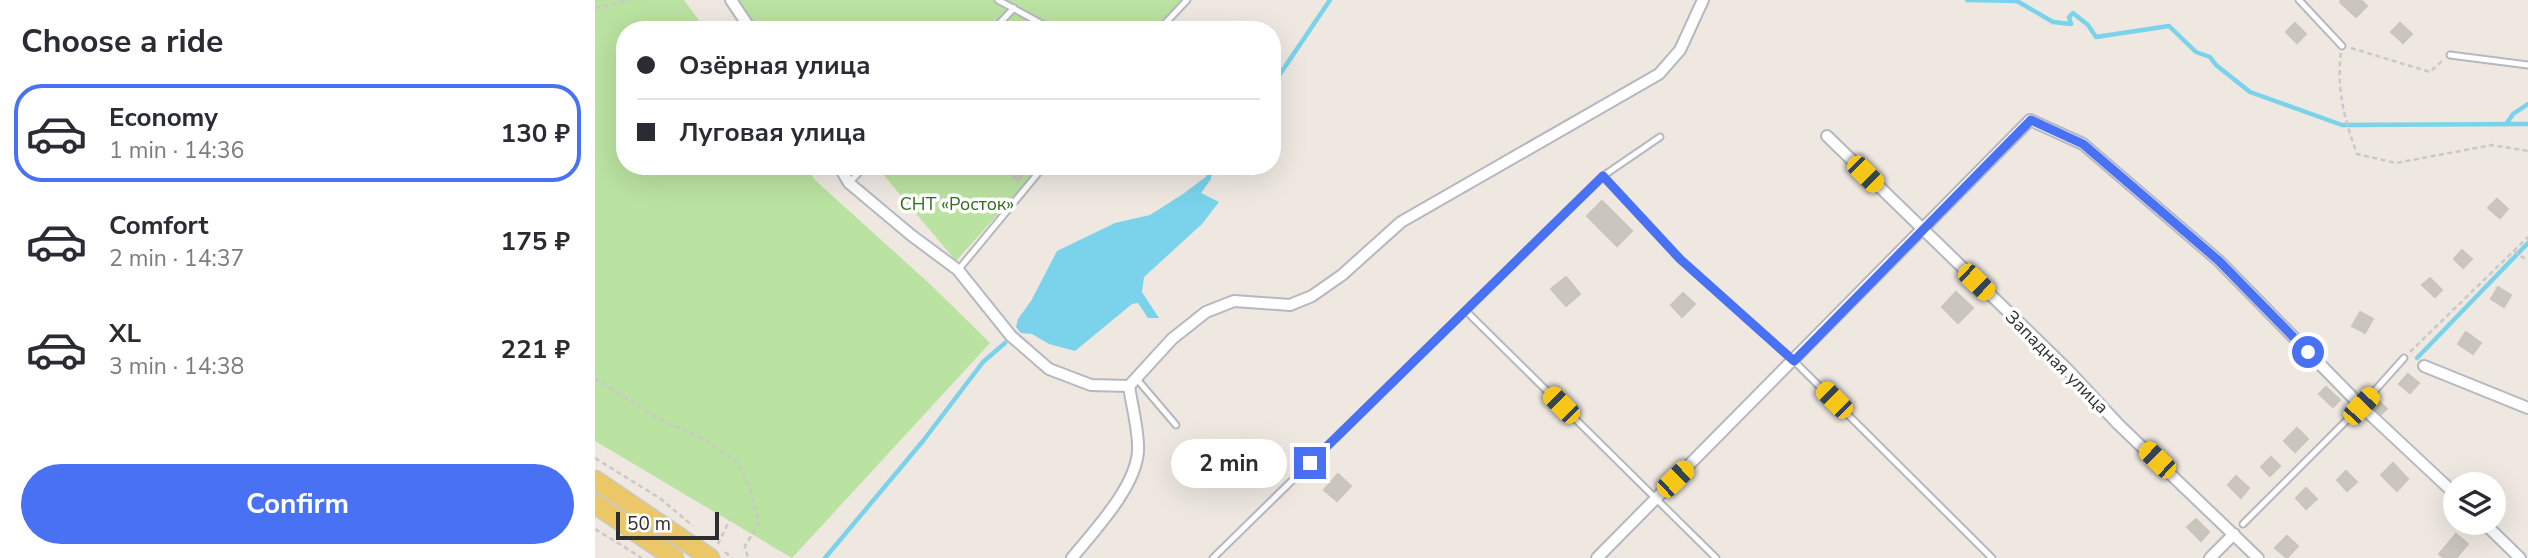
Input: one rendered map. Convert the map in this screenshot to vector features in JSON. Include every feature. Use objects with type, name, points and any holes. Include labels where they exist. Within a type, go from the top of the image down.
[{"type":"main road","points":[[595,480],[719,556]]},
{"type":"main road","points":[[595,504],[674,558]]},
{"type":"street","points":[[731,0],[745,21]]},
{"type":"street","points":[[844,175],[849,183],[911,235],[958,270],[1011,336],[1049,369],[1091,385],[1132,382],[1172,339],[1206,312],[1234,301],[1290,305],[1313,296],[1342,275],[1401,222],[1659,74],[1680,50],[1703,0]]},
{"type":"street","points":[[1597,558],[2031,120],[2083,144],[2209,252],[2361,406],[2443,483]]},
{"type":"street","name":"Западная улица","points":[[1826,136],[2066,368],[2118,424],[2257,558]]},
{"type":"street","points":[[2424,366],[2528,408]]},
{"type":"street","points":[[1072,558],[1110,510],[1129,480],[1138,452],[1132,382]]},
{"type":"street","points":[[2210,558],[2234,534]]},
{"type":"street","points":[[2496,535],[2520,558]]},
{"type":"lane","points":[[999,0],[1037,21]]},
{"type":"lane","points":[[1167,21],[1187,0]]},
{"type":"lane","points":[[2299,0],[2342,46]]},
{"type":"lane","points":[[1002,21],[1014,8]]},
{"type":"lane","points":[[2450,55],[2528,65]]},
{"type":"lane","points":[[1213,558],[1603,176],[1660,137]]},
{"type":"lane","points":[[849,183],[857,175]]},
{"type":"lane","points":[[958,270],[1037,175]]},
{"type":"lane","points":[[1603,176],[1680,259],[1794,361],[1992,558]]},
{"type":"lane","points":[[1466,311],[1716,558]]},
{"type":"lane","points":[[2243,524],[2361,406],[2404,358]]},
{"type":"lane","points":[[1132,382],[1176,425]]},
{"type":"path","points":[[595,8],[630,0]]},
{"type":"path","points":[[2450,55],[2430,72],[2342,46],[2337,79],[2348,130],[2357,153],[2396,163],[2492,145],[2528,151]]},
{"type":"path","points":[[2404,358],[2528,237]]},
{"type":"path","points":[[2514,251],[2528,261]]},
{"type":"path","points":[[595,378],[659,419],[704,439],[739,464],[751,492],[759,523],[745,546],[748,558]]},
{"type":"path","points":[[595,458],[661,499],[698,531]]},
{"type":"path","points":[[730,519],[717,547],[719,556],[732,558]]},
{"type":"path","points":[[595,529],[642,558]]},
{"type":"green space","points":[[595,0],[684,0],[699,21],[616,21],[616,175],[811,175],[990,343],[792,558],[595,441]]},
{"type":"green space","points":[[736,0],[1191,0],[1172,21],[754,21]]},
{"type":"green space","name":"СНТ «Росток»","points":[[884,175],[1033,175],[956,261]]},
{"type":"water","points":[[1211,175],[1201,193],[1219,202],[1202,224],[1144,277],[1142,292],[1159,318],[1148,318],[1138,303],[1132,304],[1075,351],[1049,344],[1032,334],[1021,333],[1016,327],[1057,251],[1115,223],[1150,215]]},
{"type":"building","points":[[2341,0],[2361,0],[2367,6],[2356,17]]},
{"type":"building","points":[[2295,23],[2306,34],[2297,43],[2286,32]]},
{"type":"building","points":[[2400,23],[2412,34],[2403,43],[2391,32]]},
{"type":"building","points":[[1011,175],[1023,175],[1018,181]]},
{"type":"building","points":[[2497,199],[2508,209],[2500,218],[2488,208]]},
{"type":"building","points":[[1602,201],[1632,231],[1617,246],[1587,216]]},
{"type":"building","points":[[2462,250],[2472,259],[2463,268],[2454,259]]},
{"type":"building","points":[[1566,277],[1580,294],[1566,306],[1551,289]]},
{"type":"building","points":[[2430,278],[2442,290],[2435,297],[2422,285]]},
{"type":"building","points":[[2498,287],[2511,295],[2504,307],[2491,299]]},
{"type":"building","points":[[1956,292],[1973,308],[1958,323],[1942,307]]},
{"type":"building","points":[[1683,293],[1695,304],[1682,317],[1671,305]]},
{"type":"building","points":[[2360,312],[2373,319],[2365,333],[2352,326]]},
{"type":"building","points":[[2466,332],[2481,343],[2473,354],[2458,344]]},
{"type":"building","points":[[2408,374],[2419,383],[2410,393],[2399,384]]},
{"type":"building","points":[[2326,387],[2340,400],[2333,407],[2319,394]]},
{"type":"building","points":[[2377,399],[2387,409],[2380,415],[2370,406]]},
{"type":"building","points":[[2297,428],[2308,439],[2295,452],[2284,441]]},
{"type":"building","points":[[1192,440],[1213,462],[1193,481],[1172,459]]},
{"type":"building","points":[[2271,457],[2280,466],[2270,476],[2261,467]]},
{"type":"building","points":[[2393,463],[2408,479],[2397,491],[2381,475]]},
{"type":"building","points":[[2346,471],[2357,482],[2347,491],[2337,480]]},
{"type":"building","points":[[1338,474],[1351,486],[1337,501],[1324,490]]},
{"type":"building","points":[[2236,476],[2249,488],[2241,498],[2228,485]]},
{"type":"building","points":[[2306,488],[2317,499],[2306,509],[2296,498]]},
{"type":"building","points":[[2196,519],[2209,532],[2201,541],[2187,527]]},
{"type":"building","points":[[2455,535],[2468,544],[2456,558],[2444,558],[2439,554]]},
{"type":"building","points":[[2287,536],[2298,546],[2287,558],[2275,548]]},
{"type":"waterway","points":[[1281,73],[1330,0]]},
{"type":"waterway","points":[[1967,0],[2017,1],[2053,22],[2071,24],[2069,17],[2073,13],[2088,25],[2096,37],[2169,26],[2196,52],[2210,57],[2250,92],[2342,125],[2528,124]]},
{"type":"waterway","points":[[2507,123],[2513,114],[2528,104]]},
{"type":"waterway","points":[[2417,358],[2528,243]]},
{"type":"waterway","points":[[825,558],[923,441],[983,362],[1005,343]]},
{"type":"route","points":[[1310,463],[1603,176],[1680,259],[1794,361],[2031,120],[2083,144],[2219,261],[2308,352]]}]
